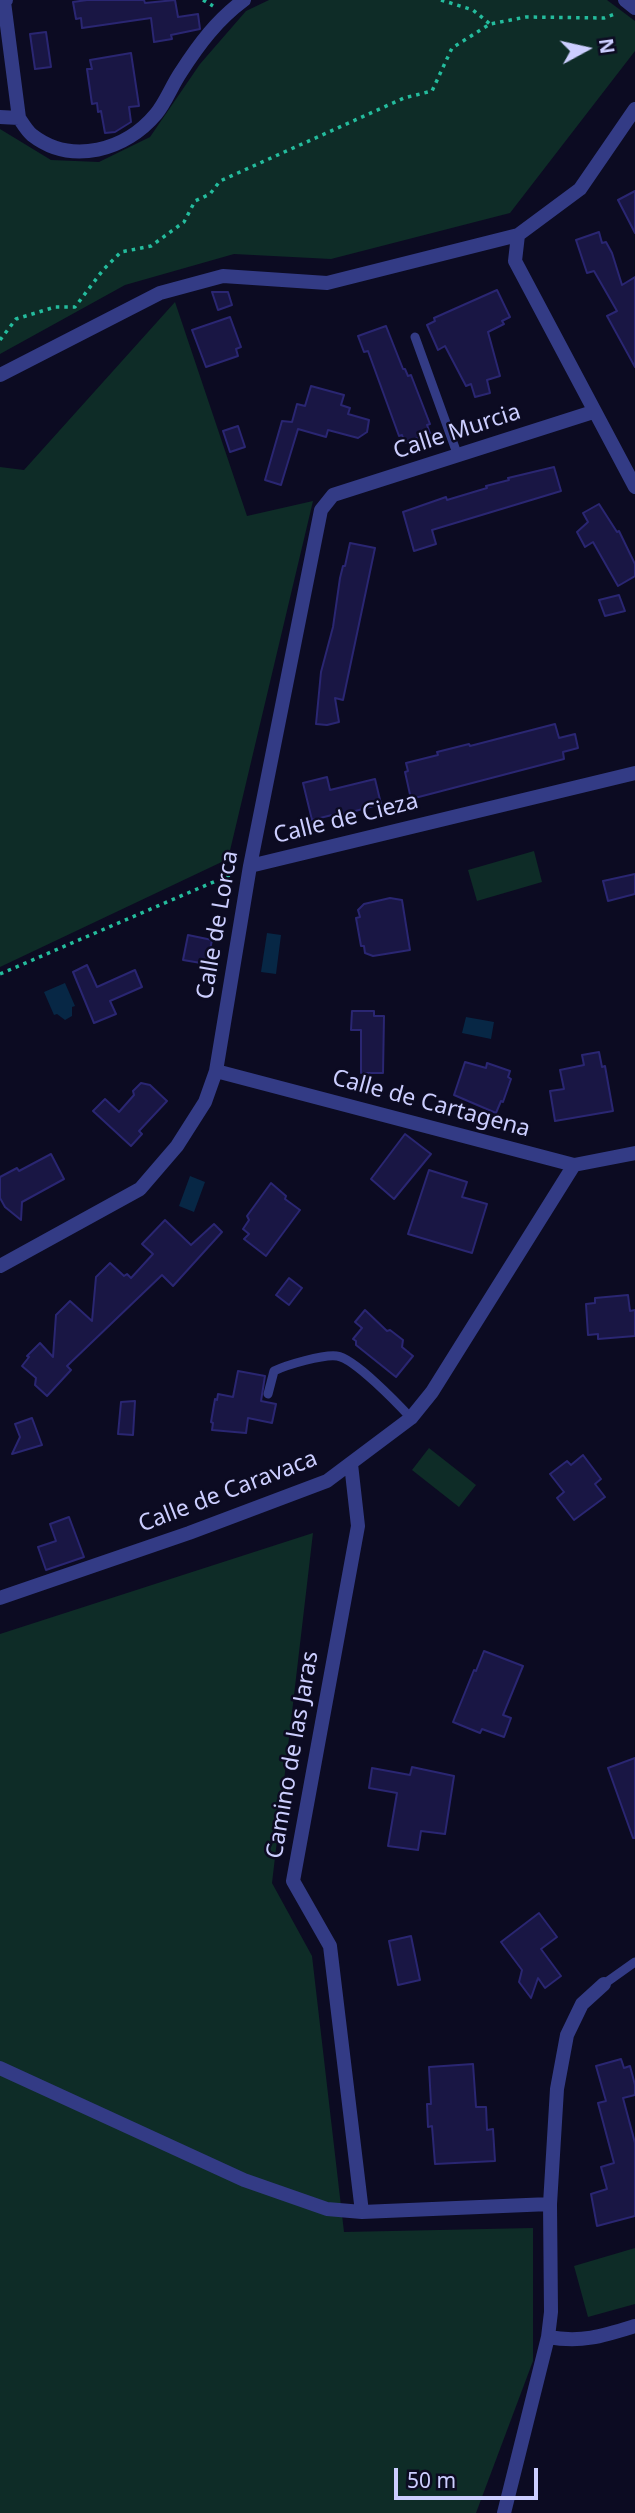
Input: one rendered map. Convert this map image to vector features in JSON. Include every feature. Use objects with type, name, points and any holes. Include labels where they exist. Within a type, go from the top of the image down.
[{"type":"street","points":[[6,0],[4,2],[19,118],[31,135],[54,148],[80,153],[103,150],[128,138],[156,114],[207,34],[226,13],[244,0]]},
{"type":"street","points":[[0,375],[160,293],[223,276],[327,283],[518,235],[580,189],[635,109]]},
{"type":"street","points":[[0,117],[19,118]]},
{"type":"street","points":[[518,235],[515,261],[635,487]]},
{"type":"street","name":"Calle Murcia","points":[[333,495],[593,412]]},
{"type":"street","name":"Calle de Lorca","points":[[0,1266],[140,1189],[177,1146],[205,1102],[216,1071],[250,866],[321,510],[333,495]]},
{"type":"street","name":"Calle de Cieza","points":[[250,866],[635,773]]},
{"type":"street","name":"Calle de Cartagena","points":[[216,1071],[574,1165],[635,1153]]},
{"type":"street","name":"Calle de Caravaca","points":[[0,1598],[189,1533],[327,1481],[351,1464],[411,1418],[432,1392],[574,1165]]},
{"type":"street","name":"Camino de las Jaras","points":[[351,1464],[358,1526],[293,1881],[330,1946],[362,2212]]},
{"type":"street","points":[[504,2513],[548,2337],[551,2312],[550,2204],[557,2089],[567,2035],[582,2004],[604,1984]]},
{"type":"street","points":[[0,2068],[244,2180],[327,2209],[362,2212],[550,2204]]},
{"type":"street","points":[[548,2337],[571,2341],[604,2336],[635,2326]]},
{"type":"lane","points":[[415,337],[458,456]]},
{"type":"lane","points":[[268,1394],[274,1371],[286,1365],[338,1356],[355,1365],[411,1418]]},
{"type":"lane","points":[[604,1984],[635,1962]]},
{"type":"path","points":[[441,0],[473,9],[490,24]]},
{"type":"path","points":[[0,340],[16,318],[55,307],[75,307],[103,270],[121,252],[151,246],[184,222],[195,201],[210,194],[220,181],[404,98],[432,91],[452,48],[490,24],[526,17],[604,18],[631,5]]},
{"type":"path","name":"Calle de Cieza","points":[[0,974],[250,866]]},
{"type":"green space","points":[[269,0],[607,0],[635,21],[635,51],[510,213],[331,259],[234,254],[125,285],[0,354],[0,129],[51,160],[99,162],[150,137],[200,64],[246,11]]},
{"type":"green space","points":[[175,302],[247,516],[313,501],[228,859],[0,967],[0,467],[24,470]]},
{"type":"green space","points":[[534,851],[542,882],[477,901],[468,870]]},
{"type":"green space","points":[[429,1448],[476,1485],[459,1507],[412,1470]]},
{"type":"green space","points":[[313,1533],[272,1883],[312,1956],[344,2232],[533,2228],[533,2361],[476,2513],[0,2513],[0,1634]]},
{"type":"green space","points":[[635,2248],[635,2304],[588,2317],[574,2266]]},
{"type":"water","points":[[267,933],[281,935],[276,974],[261,972]]},
{"type":"water","points":[[65,983],[75,1006],[72,1007],[72,1016],[65,1020],[57,1014],[54,1015],[44,992]]},
{"type":"water","points":[[466,1017],[494,1022],[491,1039],[462,1033]]},
{"type":"water","points":[[190,1176],[205,1182],[194,1212],[179,1206]]},
{"type":"building","points":[[144,0],[145,3],[175,0],[178,17],[198,14],[200,29],[171,35],[172,39],[154,42],[151,18],[82,28],[81,18],[76,19],[73,2]]},
{"type":"building","points":[[46,32],[51,67],[35,69],[30,34]]},
{"type":"building","points":[[131,53],[139,106],[129,107],[131,122],[115,132],[105,133],[101,111],[98,112],[97,103],[92,104],[87,69],[92,69],[90,60]]},
{"type":"building","points":[[635,191],[635,233],[618,200]]},
{"type":"building","points":[[599,232],[602,243],[606,242],[612,253],[622,285],[635,277],[635,367],[607,316],[617,311],[594,271],[587,273],[576,240]]},
{"type":"building","points":[[497,290],[510,317],[502,321],[504,324],[488,332],[500,376],[487,380],[490,393],[475,397],[471,384],[466,386],[445,346],[438,350],[427,325],[435,321],[434,318]]},
{"type":"building","points":[[212,292],[228,292],[232,305],[218,310]]},
{"type":"building","points":[[230,317],[241,347],[236,349],[238,356],[206,367],[192,330]]},
{"type":"building","points":[[386,326],[403,369],[408,376],[411,375],[430,424],[427,425],[430,433],[405,443],[402,435],[399,436],[368,351],[364,352],[358,336]]},
{"type":"building","points":[[311,386],[344,395],[341,405],[350,408],[348,414],[369,420],[367,432],[358,438],[328,430],[326,437],[298,429],[281,485],[265,480],[282,421],[292,422],[297,404],[305,406]]},
{"type":"building","points":[[238,426],[245,447],[230,452],[223,431]]},
{"type":"building","points":[[554,467],[561,491],[432,530],[436,544],[414,551],[403,512],[446,497],[447,500],[487,488],[486,486],[509,480],[508,478]]},
{"type":"building","points":[[599,504],[617,532],[619,531],[635,564],[635,576],[618,586],[593,542],[585,547],[577,532],[588,522],[583,513]]},
{"type":"building","points":[[350,543],[375,548],[343,700],[335,698],[339,722],[316,724],[321,672]]},
{"type":"building","points":[[619,595],[625,611],[605,616],[599,600]]},
{"type":"building","points":[[555,724],[559,738],[575,734],[578,748],[563,752],[564,759],[411,799],[405,772],[408,771],[406,763],[438,755],[437,752]]},
{"type":"building","points":[[327,777],[330,790],[375,779],[381,804],[312,820],[303,783]]},
{"type":"building","points":[[635,874],[635,894],[608,901],[603,881]]},
{"type":"building","points":[[390,898],[402,900],[410,950],[373,956],[365,953],[364,946],[361,946],[356,918],[360,917],[358,910],[364,904]]},
{"type":"building","points":[[188,935],[212,940],[207,964],[183,960]]},
{"type":"building","points":[[87,965],[97,987],[135,970],[142,987],[110,1001],[116,1014],[94,1023],[73,972]]},
{"type":"building","points":[[352,1011],[374,1011],[374,1016],[384,1016],[383,1073],[361,1073],[361,1030],[351,1030]]},
{"type":"building","points":[[599,1052],[602,1067],[605,1066],[613,1111],[555,1121],[550,1091],[564,1089],[560,1070],[584,1065],[582,1055]]},
{"type":"building","points":[[465,1062],[486,1068],[487,1063],[510,1071],[508,1077],[511,1079],[496,1113],[454,1095]]},
{"type":"building","points":[[141,1083],[150,1085],[167,1101],[139,1131],[142,1134],[131,1146],[93,1111],[105,1099],[119,1112]]},
{"type":"building","points":[[405,1134],[431,1154],[394,1199],[371,1179]]},
{"type":"building","points":[[51,1154],[64,1179],[22,1202],[21,1220],[5,1207],[0,1198],[0,1177],[17,1168],[19,1171]]},
{"type":"building","points":[[429,1170],[467,1182],[462,1197],[487,1204],[472,1253],[408,1234]]},
{"type":"building","points":[[271,1183],[286,1196],[285,1199],[300,1210],[266,1256],[244,1239],[249,1234],[243,1229],[249,1220],[247,1216]]},
{"type":"building","points":[[165,1220],[191,1245],[214,1224],[222,1232],[173,1286],[162,1275],[67,1366],[71,1370],[47,1396],[35,1385],[36,1378],[22,1366],[29,1357],[27,1356],[40,1343],[53,1357],[56,1315],[70,1301],[92,1321],[96,1277],[110,1263],[124,1276],[127,1274],[131,1278],[153,1254],[142,1244]]},
{"type":"building","points":[[289,1278],[302,1288],[289,1305],[276,1295]]},
{"type":"building","points":[[628,1295],[630,1311],[635,1310],[635,1336],[598,1339],[598,1334],[588,1335],[586,1304],[595,1303],[595,1298]]},
{"type":"building","points":[[365,1310],[387,1331],[390,1330],[403,1340],[402,1347],[413,1356],[396,1377],[356,1345],[353,1339],[362,1328],[355,1322]]},
{"type":"building","points":[[238,1371],[265,1376],[261,1401],[276,1404],[272,1423],[248,1418],[246,1433],[212,1430],[215,1399],[217,1400],[218,1394],[233,1397]]},
{"type":"building","points":[[135,1401],[133,1435],[118,1434],[121,1402]]},
{"type":"building","points":[[32,1418],[42,1445],[12,1454],[20,1437],[15,1424]]},
{"type":"building","points":[[583,1455],[601,1479],[595,1484],[605,1497],[574,1520],[557,1498],[564,1492],[550,1474],[567,1461],[571,1465]]},
{"type":"building","points":[[69,1517],[84,1557],[46,1570],[38,1547],[56,1541],[50,1524]]},
{"type":"building","points":[[484,1651],[523,1666],[503,1715],[511,1718],[504,1737],[482,1729],[480,1733],[453,1722]]},
{"type":"building","points":[[635,1758],[635,1838],[633,1838],[608,1768]]},
{"type":"building","points":[[412,1767],[454,1776],[445,1834],[421,1831],[418,1850],[388,1846],[397,1793],[369,1788],[372,1768],[410,1775]]},
{"type":"building","points":[[539,1913],[557,1937],[541,1949],[561,1976],[545,1988],[538,1978],[531,1998],[519,1982],[522,1970],[501,1942]]},
{"type":"building","points":[[411,1936],[420,1980],[398,1985],[389,1941]]},
{"type":"building","points":[[621,2059],[624,2068],[630,2066],[635,2085],[635,2095],[623,2098],[635,2143],[635,2216],[597,2226],[591,2194],[607,2189],[601,2167],[614,2163],[598,2103],[606,2101],[596,2066]]},
{"type":"building","points":[[473,2064],[476,2107],[486,2107],[487,2130],[493,2129],[495,2161],[435,2164],[432,2126],[428,2127],[427,2104],[431,2104],[429,2067]]}]
